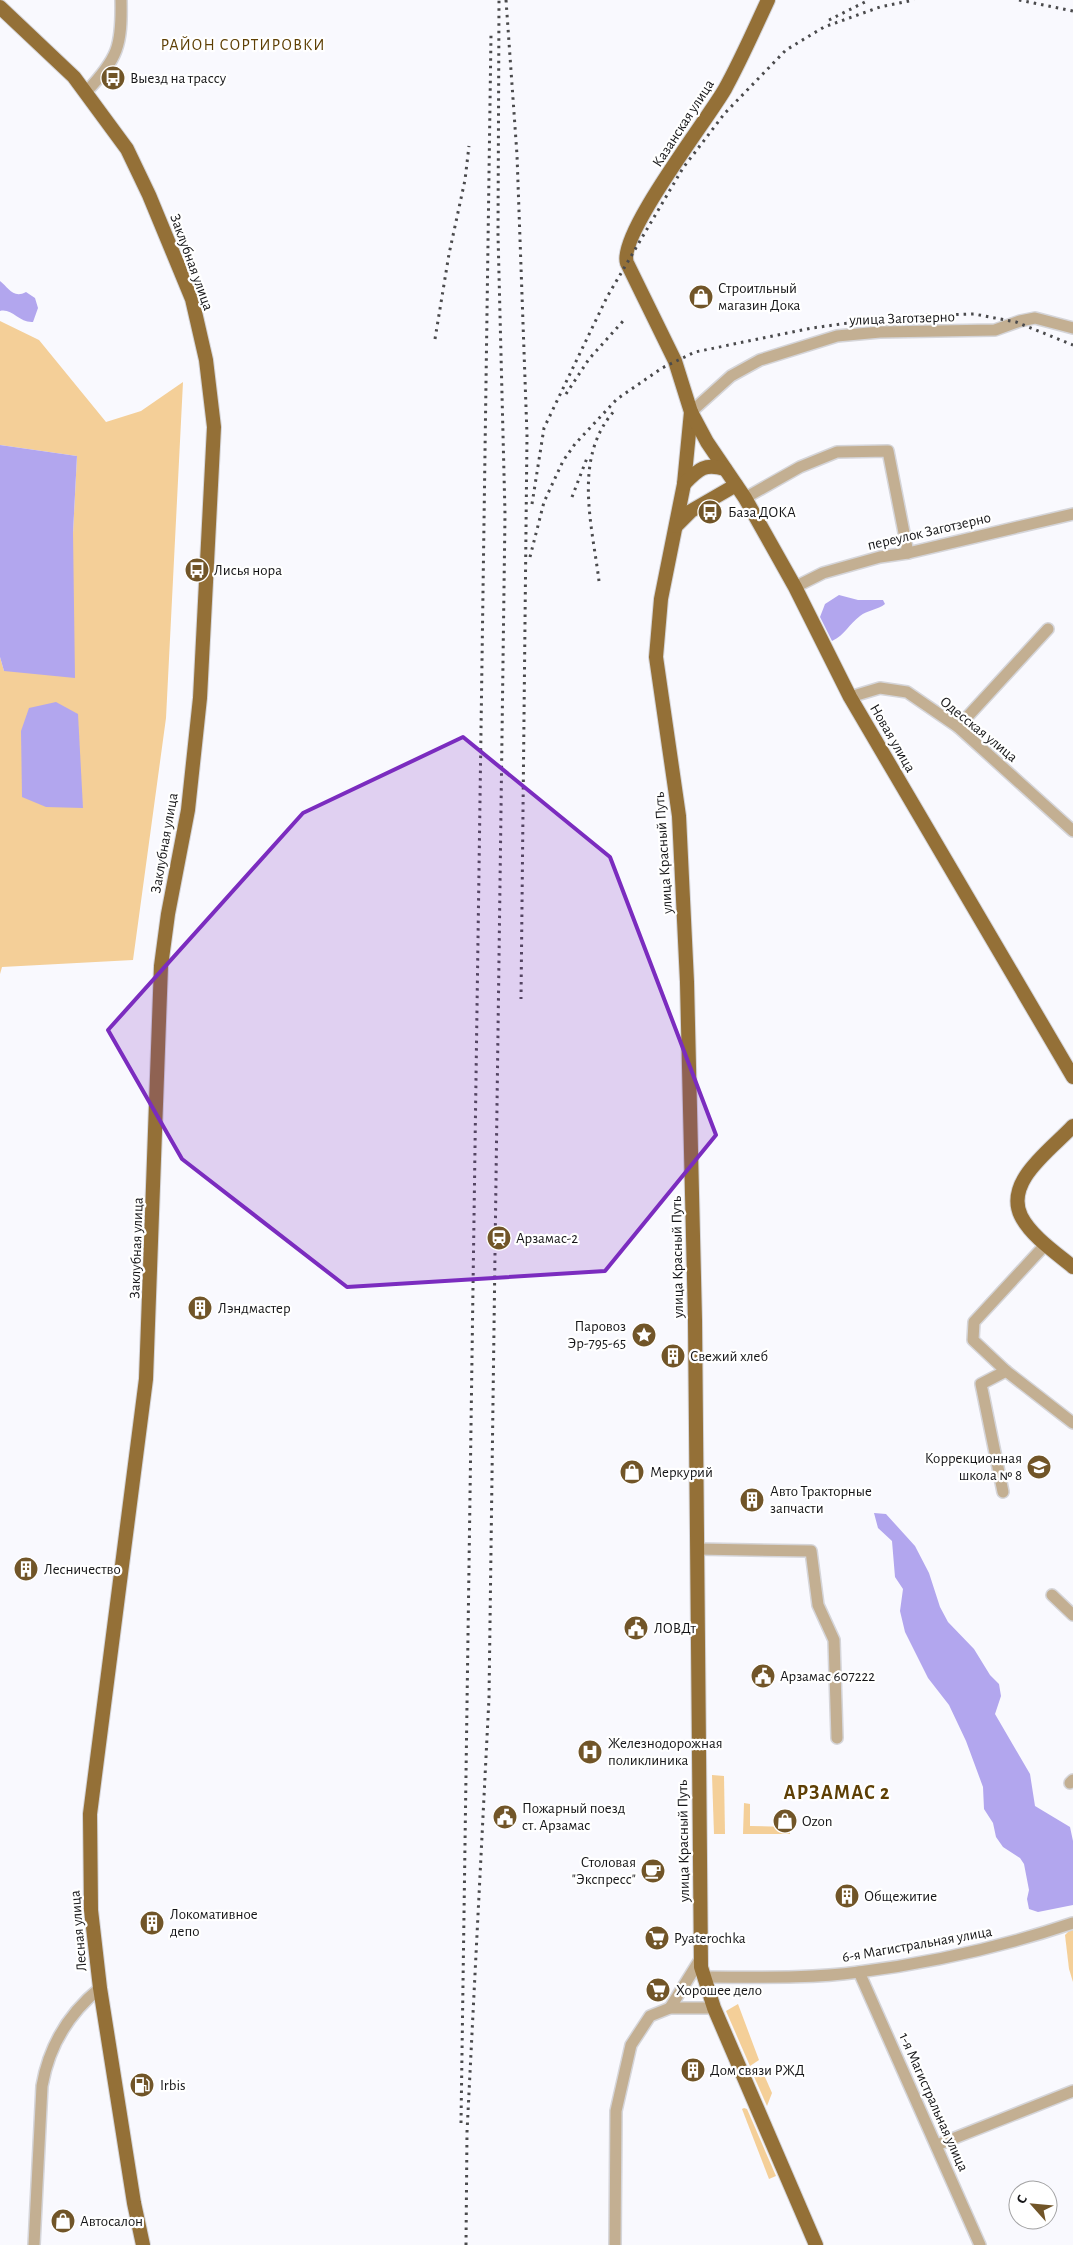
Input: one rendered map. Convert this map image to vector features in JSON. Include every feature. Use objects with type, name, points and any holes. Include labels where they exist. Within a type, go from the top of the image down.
[{"type":"main road","name":"Казанская улица","points":[[627,263],[625,253],[636,228],[724,90],[768,0]]},
{"type":"main road","name":"Заклубная улица","points":[[0,7],[58,60],[87,91],[127,149],[149,195],[192,299],[206,360],[214,427],[200,698],[188,810],[168,914],[161,966],[146,1379],[114,1626]]},
{"type":"main road","name":"улица Красный Путь","points":[[627,263],[675,361],[691,412],[684,484],[661,599],[656,656],[679,816],[683,884],[694,1237],[700,1958],[714,2008],[816,2245]]},
{"type":"main road","name":"Новая улица","points":[[691,412],[707,442],[745,498],[794,586],[850,697],[979,920],[1073,1077]]},
{"type":"main road","points":[[684,484],[704,467],[713,466],[725,469]]},
{"type":"main road","points":[[676,526],[691,511],[736,485]]},
{"type":"main road","points":[[1073,1126],[1032,1168],[1022,1183],[1016,1198],[1021,1216],[1046,1244],[1073,1267]]},
{"type":"main road","name":"Лесная улица","points":[[100,1988],[91,1902],[90,1814],[114,1626]]},
{"type":"main road","points":[[100,1988],[134,2203],[143,2245]]},
{"type":"street","points":[[87,91],[105,71],[117,51],[122,33],[121,0]]},
{"type":"street","name":"улица Заготзерно","points":[[691,412],[732,376],[760,360],[837,336],[880,332],[995,330],[1020,321],[1036,318],[1073,328]]},
{"type":"street","points":[[745,498],[800,468],[837,452],[888,451],[908,553]]},
{"type":"street","name":"переулок Заготзерно","points":[[794,586],[823,573],[880,557],[908,553],[1073,514]]},
{"type":"street","points":[[958,727],[1048,629]]},
{"type":"street","name":"Одесская улица","points":[[850,697],[880,688],[907,692],[958,727],[1073,831]]},
{"type":"street","points":[[1046,1244],[974,1322],[973,1340],[1006,1371],[1073,1423]]},
{"type":"street","points":[[1003,1492],[981,1384],[1006,1371]]},
{"type":"street","points":[[696,1549],[811,1551],[818,1605],[834,1640],[837,1738]]},
{"type":"street","points":[[1052,1595],[1073,1615]]},
{"type":"street","name":"6-я Магистральная улица","points":[[704,1977],[783,1977],[858,1972],[1020,1941],[1073,1923]]},
{"type":"street","points":[[670,2008],[700,1958]]},
{"type":"street","name":"1-я Магистральная улица","points":[[858,1972],[937,2145],[980,2245]]},
{"type":"street","name":"Лесная улица","points":[[34,2245],[42,2086],[45,2068],[62,2030],[85,2000],[100,1988]]},
{"type":"street","points":[[615,2245],[616,2111],[631,2045],[650,2016],[670,2008],[714,2008]]},
{"type":"street","points":[[937,2145],[1073,2091]]},
{"type":"highlighted area","points":[[463,737],[610,857],[716,1135],[605,1271],[347,1287],[182,1159],[108,1030],[303,813]]},
{"type":"shaded area","points":[[0,281],[14,293],[21,294],[26,292],[35,298],[38,308],[33,322],[28,322],[8,312],[0,311]]},
{"type":"shaded area","points":[[0,321],[39,340],[106,422],[141,411],[183,382],[166,718],[133,960],[2,967],[0,974],[0,657],[4,671],[73,533],[77,456],[0,445]]},
{"type":"shaded area","points":[[0,445],[77,456],[73,533],[75,678],[4,671],[0,657]]},
{"type":"shaded area","points":[[839,595],[858,600],[883,600],[885,604],[863,614],[832,641],[820,617],[825,604]]},
{"type":"shaded area","points":[[56,702],[78,714],[83,808],[46,807],[22,797],[21,731],[29,708]]},
{"type":"shaded area","points":[[874,1513],[886,1514],[915,1546],[929,1573],[940,1607],[948,1622],[974,1649],[990,1675],[999,1684],[1001,1696],[995,1714],[1030,1774],[1035,1806],[1070,1827],[1073,1841],[1073,1905],[1038,1912],[1029,1909],[1027,1899],[1029,1890],[1024,1864],[1020,1858],[1003,1847],[996,1837],[993,1823],[984,1809],[983,1787],[966,1741],[949,1705],[928,1678],[905,1632],[900,1611],[903,1589],[895,1577],[892,1541],[878,1528]]},
{"type":"shaded area","points":[[712,1775],[724,1776],[725,1834],[714,1834]]},
{"type":"shaded area","points":[[744,1803],[750,1804],[750,1826],[790,1827],[790,1834],[743,1834]]},
{"type":"shaded area","points":[[1073,1927],[1073,1982],[1069,1969],[1065,1935]]},
{"type":"shaded area","points":[[738,2004],[759,2060],[750,2066],[726,2011]]},
{"type":"shaded area","points":[[761,2068],[772,2093],[767,2106],[752,2072]]},
{"type":"shaded area","points":[[742,2109],[747,2109],[776,2176],[769,2179]]},
{"type":"railway","points":[[466,2245],[467,2132],[489,1698],[505,514],[498,235],[499,0]]},
{"type":"railway","points":[[506,0],[517,155],[527,435],[521,999]]},
{"type":"railway","points":[[829,20],[869,0]]},
{"type":"railway","points":[[532,504],[544,428],[607,297],[683,168],[725,113],[786,50],[824,27],[880,7],[914,0]]},
{"type":"railway","points":[[1019,0],[1073,11]]},
{"type":"railway","points":[[461,2123],[491,35]]},
{"type":"railway","points":[[435,339],[449,254],[465,180],[469,146]]},
{"type":"railway","points":[[530,557],[544,502],[563,461],[575,444],[617,399],[662,368],[695,352],[812,328],[900,316],[974,314],[1016,322],[1073,345]]},
{"type":"railway","points":[[566,394],[589,359],[624,320]]},
{"type":"railway","points":[[599,581],[590,514],[589,469],[594,448],[602,428],[616,409]]},
{"type":"railway","points":[[572,497],[587,458]]},
{"type":"place","name":"Выезд на трассу","points":[[113,78]]},
{"type":"place","name":"Строитльный магазин Дока","points":[[701,297]]},
{"type":"place","name":"База ДОКА","points":[[710,512]]},
{"type":"place","name":"Лисья нора","points":[[197,570]]},
{"type":"place","name":"Арзамас-2","points":[[499,1238]]},
{"type":"place","name":"Лэндмастер","points":[[200,1308]]},
{"type":"place","name":"Паровоз Эр-795-65","points":[[644,1335]]},
{"type":"place","name":"Свежий хлеб","points":[[673,1356]]},
{"type":"place","name":"Коррекционная школа № 8","points":[[1039,1467]]},
{"type":"place","name":"Меркурий","points":[[632,1472]]},
{"type":"place","name":"Авто Тракторные запчасти","points":[[752,1500]]},
{"type":"place","name":"Лесничество","points":[[26,1569]]},
{"type":"place","name":"ЛОВДт","points":[[636,1628]]},
{"type":"place","name":"Арзамас 607222","points":[[763,1676]]},
{"type":"place","name":"Железнодорожная поликлиника","points":[[590,1752]]},
{"type":"place","name":"Пожарный поезд ст. Арзамас","points":[[505,1817]]},
{"type":"place","name":"Ozon","points":[[785,1821]]},
{"type":"place","name":"Столовая \"Экспресс\"","points":[[653,1871]]},
{"type":"place","name":"Общежитие","points":[[847,1896]]},
{"type":"place","name":"Локомативное депо","points":[[152,1923]]},
{"type":"place","name":"Pyaterochka","points":[[657,1938]]},
{"type":"place","name":"Хорошее дело","points":[[658,1990]]},
{"type":"place","name":"Дом связи РЖД","points":[[693,2070]]},
{"type":"place","name":"Irbis","points":[[142,2085]]},
{"type":"place","name":"Автосалон","points":[[63,2221]]},
{"type":"district","name":"РАЙОН СОРТИРОВКИ","points":[[243,44]]},
{"type":"district","name":"АРЗАМАС 2","points":[[837,1792]]}]
